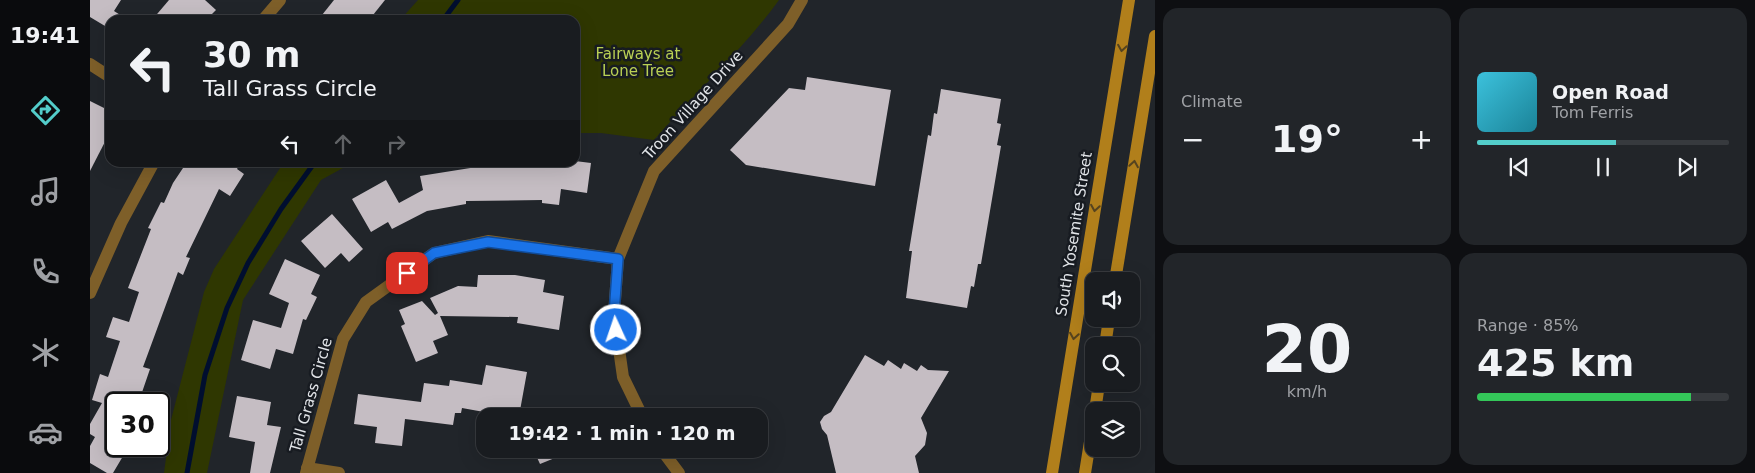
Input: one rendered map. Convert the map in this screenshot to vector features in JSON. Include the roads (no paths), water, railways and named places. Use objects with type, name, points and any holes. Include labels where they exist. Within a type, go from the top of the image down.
[{"type":"main road","name":"South Yosemite Street","points":[[1052,473],[1129,0]]},
{"type":"main road","points":[[1116,272],[1155,36]]},
{"type":"main road","points":[[1085,473],[1088,457]]},
{"type":"street","points":[[267,15],[280,0]]},
{"type":"street","name":"Troon Village Drive","points":[[638,408],[623,377],[614,314],[618,259],[654,171],[788,24],[802,0]]},
{"type":"street","points":[[90,64],[105,74]]},
{"type":"street","points":[[90,293],[121,223],[151,167]]},
{"type":"street","name":"Tall Grass Circle","points":[[306,470],[344,339],[366,302],[434,253],[488,242],[618,259]]},
{"type":"street","points":[[668,458],[679,473]]},
{"type":"street","points":[[306,470],[339,473]]},
{"type":"waterway","points":[[447,15],[458,0]]},
{"type":"waterway","points":[[187,473],[205,375],[227,308],[248,263],[281,209],[311,167]]},
{"type":"park label","name":"Fairways at Lone Tree","points":[[638,62]]}]
